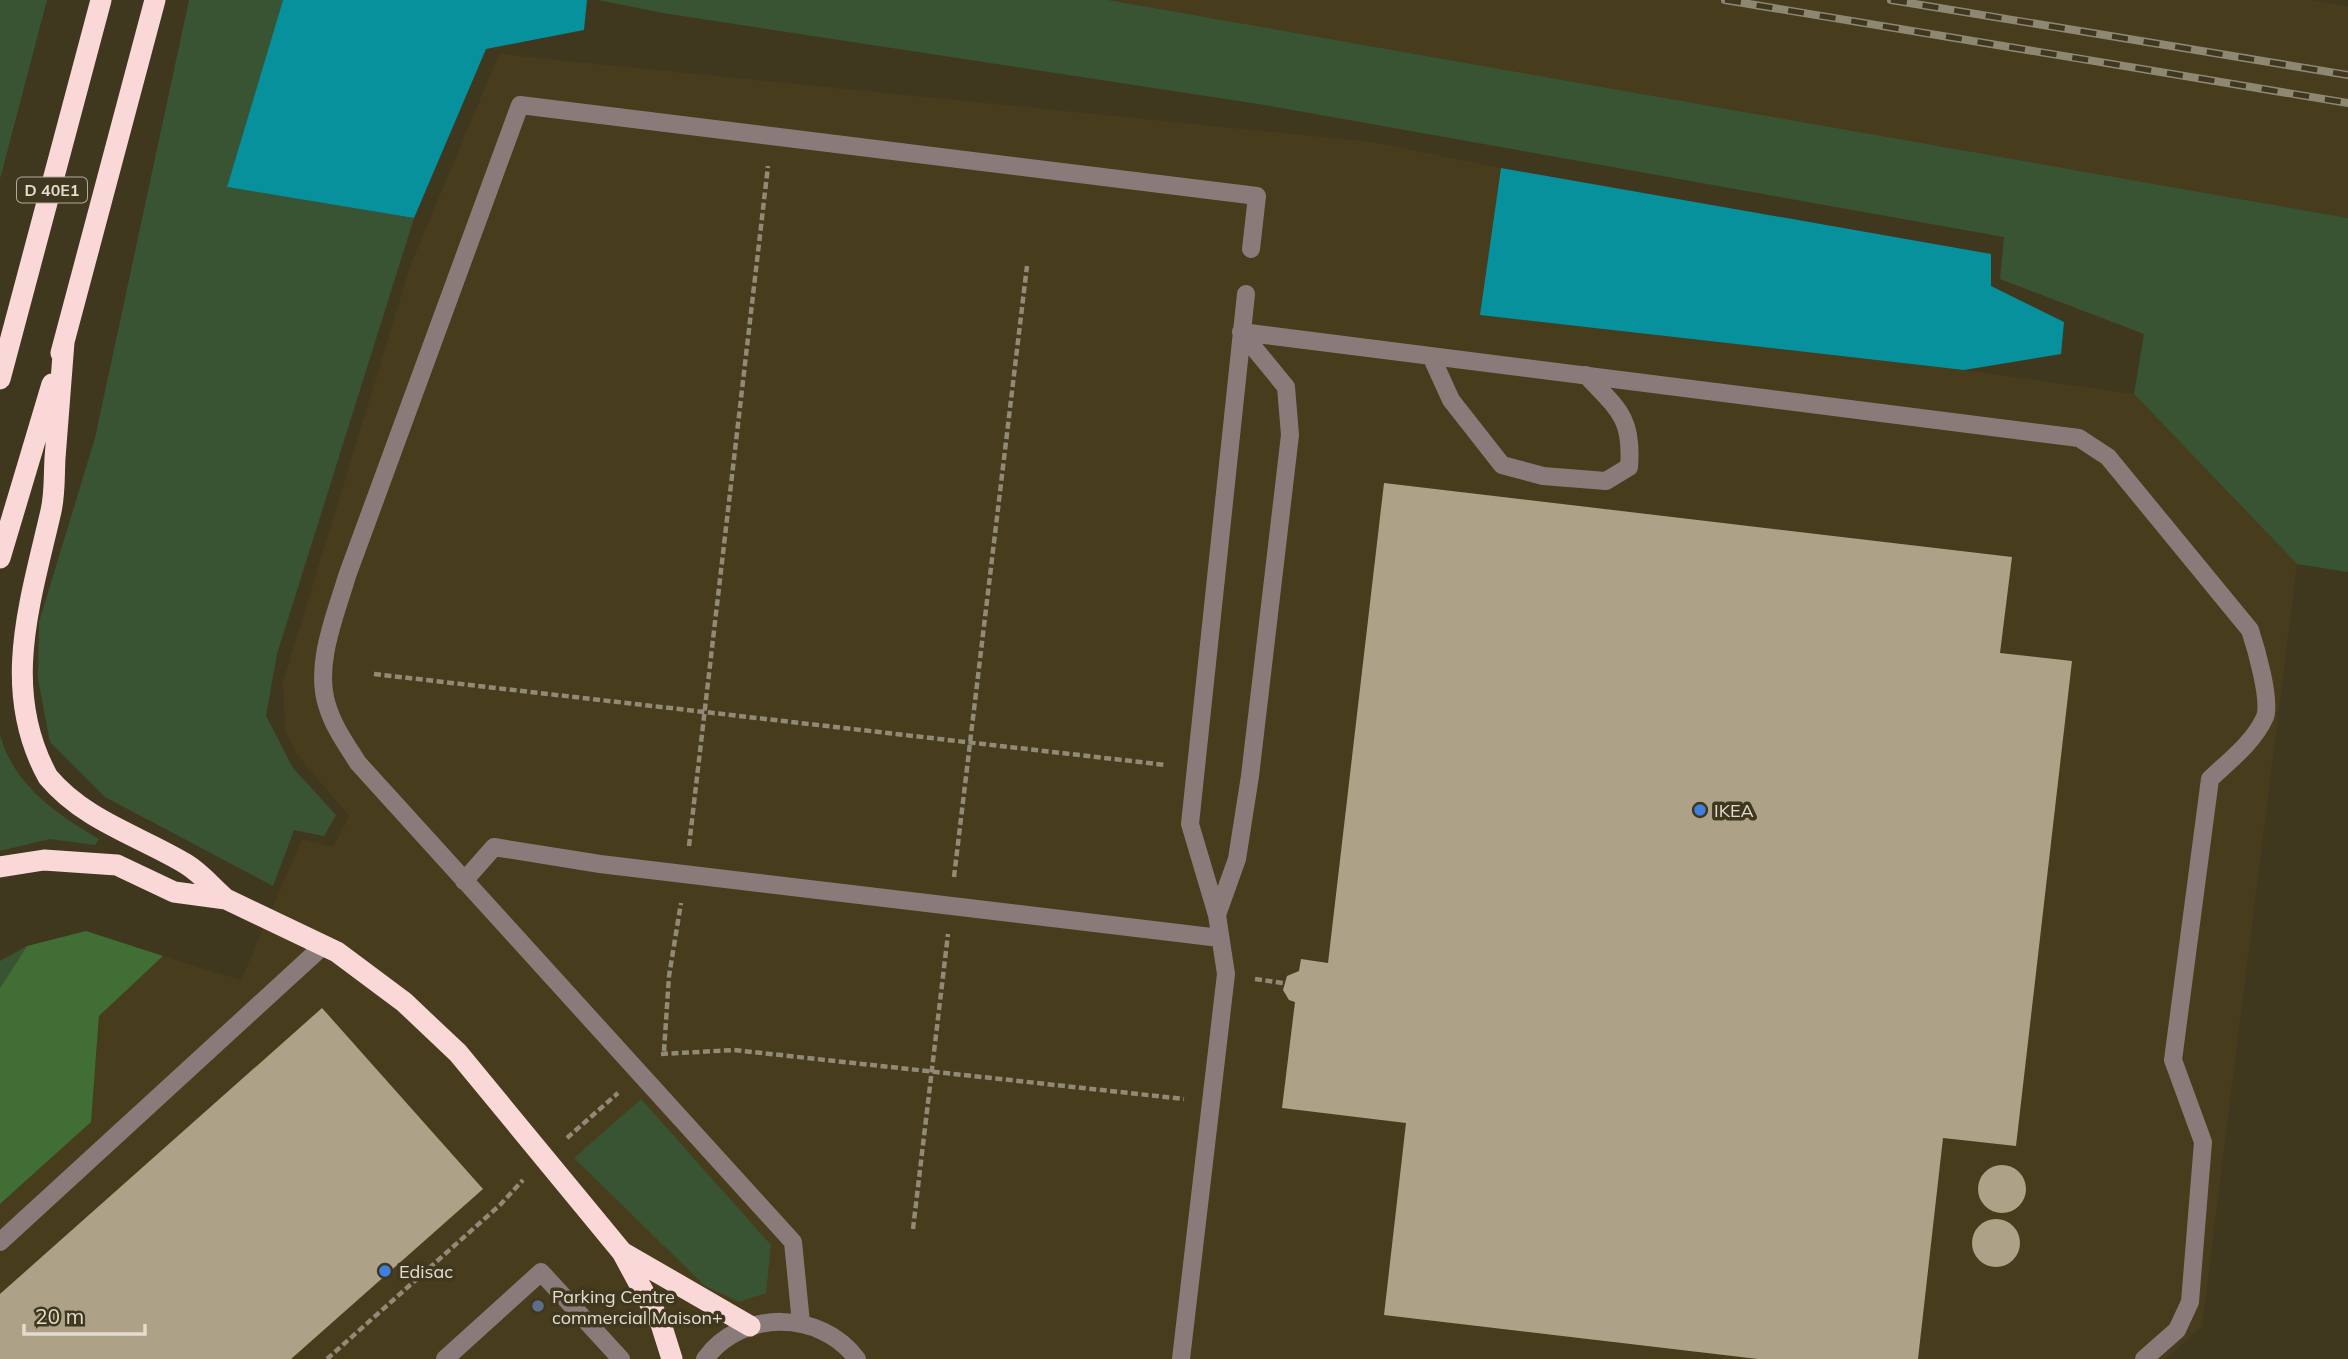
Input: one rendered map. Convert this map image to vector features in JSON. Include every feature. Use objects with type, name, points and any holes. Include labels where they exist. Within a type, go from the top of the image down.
[{"type":"highway","name":"D 40E1","points":[[0,379],[101,0]]},
{"type":"highway","name":"D 40E1","points":[[0,558],[64,342],[155,0]]},
{"type":"highway","points":[[64,342],[51,509],[16,624],[10,664],[12,699],[19,727],[49,778],[85,809],[125,835],[187,865],[226,899],[324,945],[404,1002],[458,1053],[622,1252],[661,1324],[672,1359]]},
{"type":"highway","points":[[0,867],[44,860],[117,865],[174,892],[226,899]]},
{"type":"highway","points":[[622,1252],[750,1326]]},
{"type":"street","points":[[801,1323],[793,1242],[358,763],[339,734],[326,703],[324,674],[329,640],[347,576],[520,105],[1257,196],[1251,249]]},
{"type":"street","points":[[1181,1359],[1226,974],[1217,915],[1190,824],[1246,294]]},
{"type":"street","points":[[1241,332],[2079,438],[2108,457],[2250,629],[2261,664],[2266,715],[2243,749],[2210,779],[2173,1060],[2203,1142],[2190,1303],[2177,1330],[2144,1359]]},
{"type":"street","points":[[1217,915],[1237,859],[1248,788],[1290,435],[1286,387],[1241,332]]},
{"type":"street","points":[[1431,356],[1451,400],[1502,465],[1543,476],[1606,481],[1629,467],[1631,439],[1618,409],[1586,375]]},
{"type":"street","points":[[464,881],[494,847],[685,874],[1220,938]]},
{"type":"street","points":[[0,1242],[324,945]]},
{"type":"street","points":[[445,1359],[541,1272],[621,1359]]},
{"type":"street","points":[[705,1359],[726,1338],[750,1326],[775,1321],[801,1323],[827,1332],[857,1359]]},
{"type":"path","points":[[664,1051],[669,976],[705,713],[772,136]]},
{"type":"path","points":[[913,1229],[1027,266]]},
{"type":"path","points":[[374,674],[1196,769]]},
{"type":"path","points":[[327,1359],[500,1205],[544,1158],[664,1051],[734,1050],[1212,1102]]},
{"type":"shaded area","points":[[1108,0],[2311,0],[2348,6],[2348,218]]},
{"type":"shaded area","points":[[499,54],[1372,142],[1501,168],[1481,315],[1964,370],[2134,394],[2297,564],[2202,1326],[2166,1359],[0,1359],[0,1204],[91,1122],[99,1016],[163,956],[241,980],[302,839],[333,847],[349,816],[296,753],[285,730],[283,682],[411,264]]},
{"type":"green space","points":[[0,0],[47,0],[0,179]]},
{"type":"green space","points":[[189,0],[283,0],[227,187],[414,218],[277,654],[266,716],[293,768],[336,815],[324,836],[294,830],[273,886],[105,797],[50,742],[38,679],[39,622],[95,438]]},
{"type":"green space","points":[[598,0],[1108,0],[2348,218],[2348,572],[2297,564],[2134,394],[2144,334],[2000,279],[2004,237],[1265,105],[663,13]]},
{"type":"green space","points":[[0,735],[15,769],[26,783],[52,808],[99,839],[95,845],[50,839],[0,851]]},
{"type":"green space","points":[[86,931],[163,956],[99,1016],[91,1122],[0,1204],[0,988],[27,946]]},
{"type":"green space","points":[[27,946],[0,988],[0,961]]},
{"type":"green space","points":[[641,1099],[771,1245],[766,1293],[739,1302],[705,1286],[574,1158]]},
{"type":"water","points":[[283,0],[587,0],[584,30],[486,49],[414,218],[227,187]]},
{"type":"water","points":[[1501,168],[1991,254],[1991,286],[2064,322],[2061,354],[1964,370],[1480,315]]},
{"type":"building","name":"IKEA","points":[[1384,483],[2012,557],[2000,653],[2072,661],[2016,1146],[1943,1138],[1918,1359],[1758,1359],[1384,1315],[1406,1123],[1282,1108],[1295,1002],[1289,1000],[1283,990],[1287,976],[1299,971],[1301,959],[1328,963]]},
{"type":"building","points":[[322,1008],[483,1189],[291,1359],[0,1359],[0,1294]]},
{"type":"building","points":[[2002,1165],[2019,1172],[2026,1189],[2019,1206],[2002,1213],[1985,1206],[1978,1189],[1985,1172]]},
{"type":"building","points":[[1996,1219],[2013,1226],[2020,1243],[2013,1260],[1996,1267],[1979,1260],[1972,1243],[1979,1226]]},
{"type":"railway","points":[[1725,0],[2348,103]]},
{"type":"railway","points":[[1891,0],[2348,75]]},
{"type":"place","name":"IKEA","points":[[1700,810]]},
{"type":"place","name":"Edisac","points":[[385,1271]]},
{"type":"place","name":"Parking Centre commercial Maison+","points":[[538,1306]]}]
